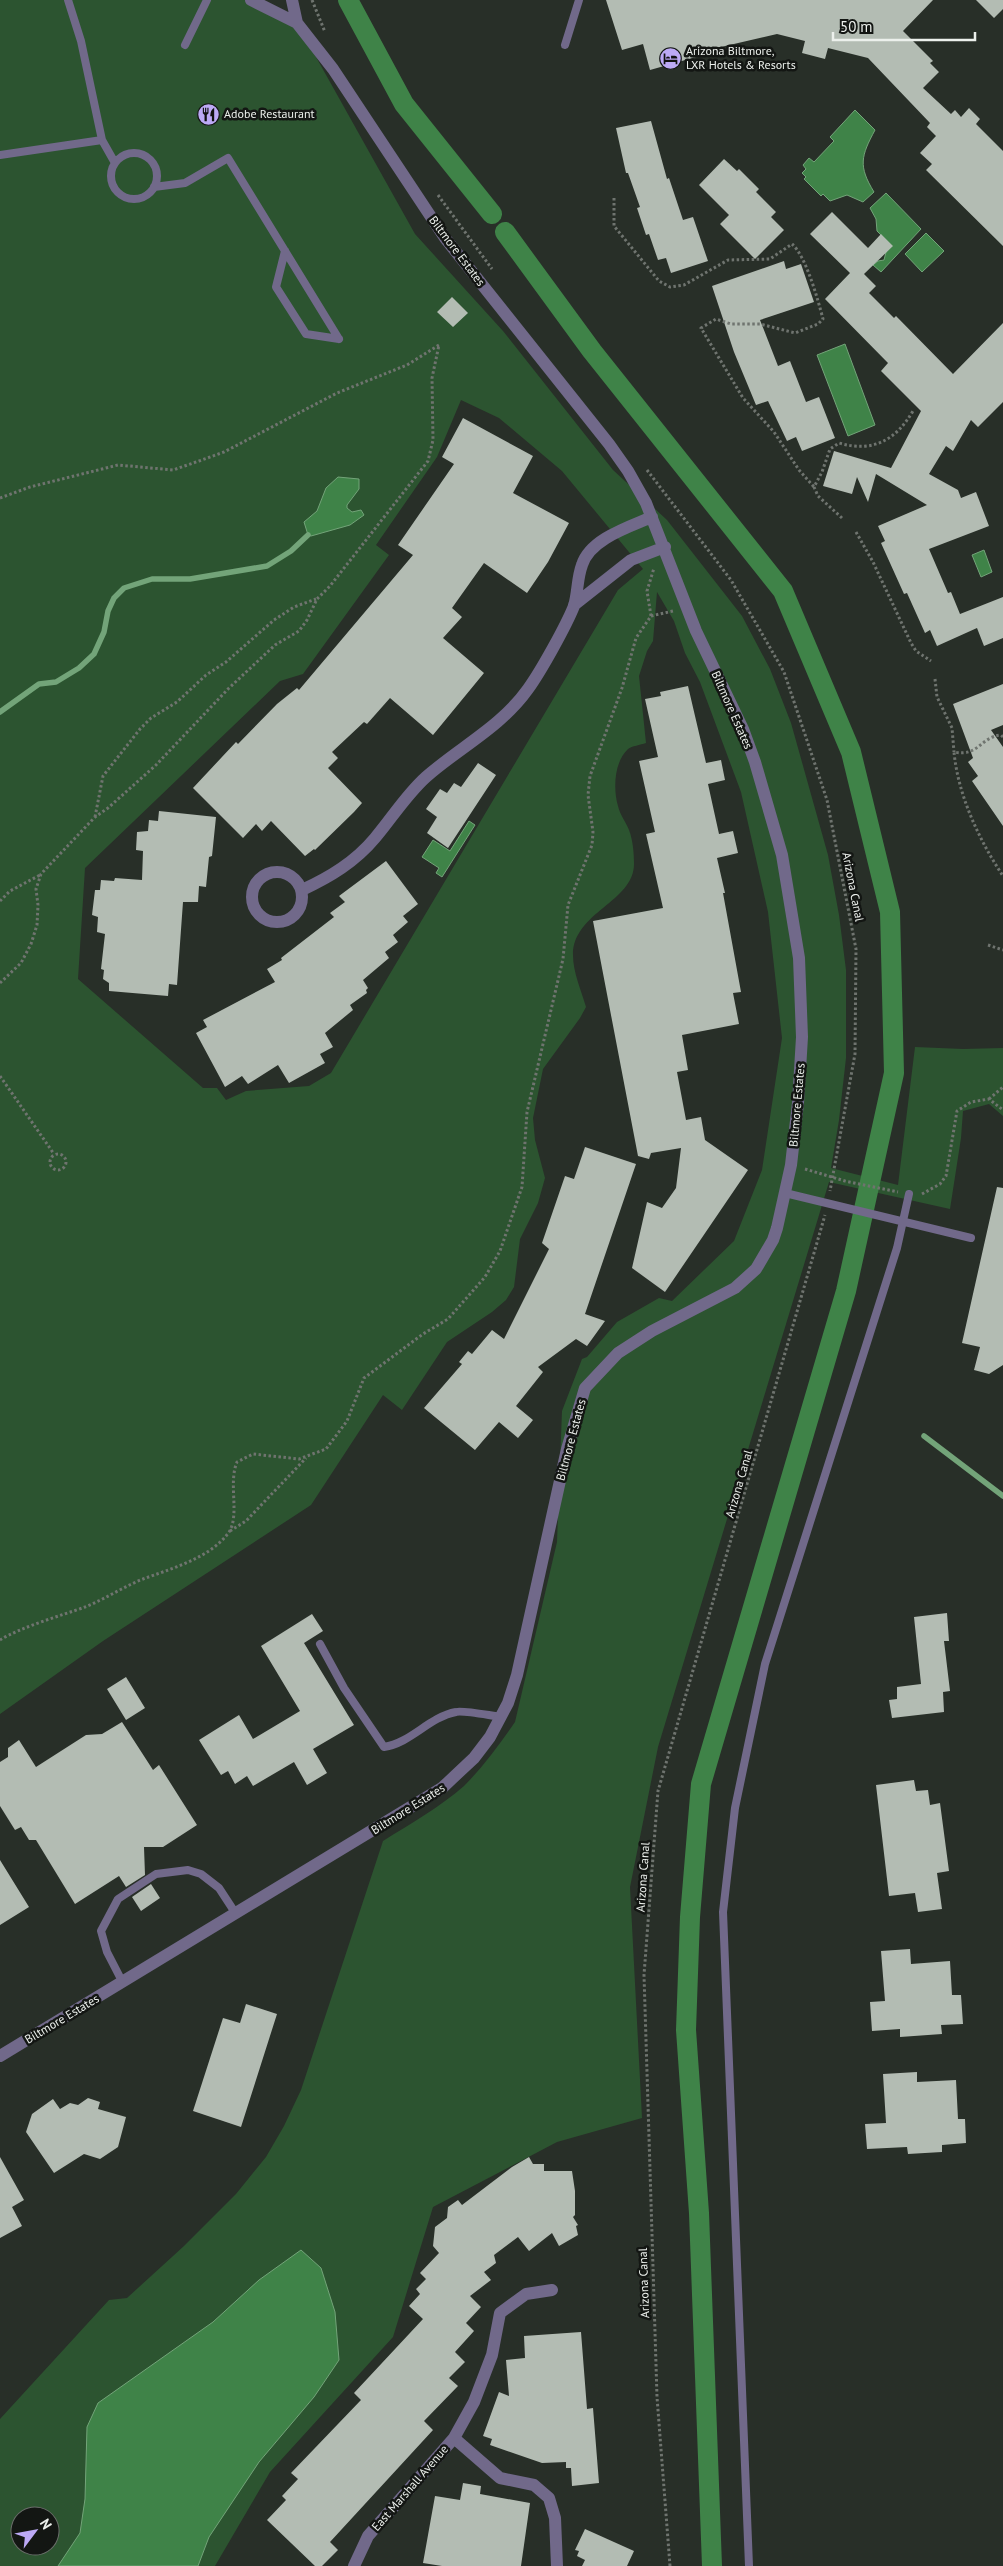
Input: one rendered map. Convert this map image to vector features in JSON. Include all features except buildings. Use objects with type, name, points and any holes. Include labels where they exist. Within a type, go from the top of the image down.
[{"type":"street","name":"Biltmore Estates","points":[[0,2056],[450,1783],[474,1758],[502,1717],[517,1675],[567,1449],[585,1388],[618,1354],[652,1331],[735,1288],[760,1264],[772,1240],[785,1193],[795,1133],[802,1037],[799,958],[776,828],[743,729],[696,632],[652,518],[628,471],[609,444],[445,238],[333,69],[297,23],[251,0]]},
{"type":"street","points":[[292,0],[297,23]]},
{"type":"street","points":[[302,890],[331,877],[351,862],[374,839],[414,788],[488,731],[508,713],[528,689],[574,605],[577,580],[583,562],[601,542],[617,531],[652,518]]},
{"type":"street","points":[[574,605],[631,560],[664,547]]},
{"type":"street","points":[[280,871],[294,877],[302,890],[302,904],[294,916],[281,922],[266,921],[255,911],[251,897],[255,883],[266,873],[280,871]]},
{"type":"street","name":"East Marshall Avenue","points":[[354,2566],[368,2536],[454,2438],[474,2402],[492,2355],[500,2313],[526,2294],[552,2290]]},
{"type":"street","points":[[454,2438],[500,2478],[534,2485],[549,2498],[555,2518],[557,2566]]},
{"type":"lane","points":[[68,0],[81,41],[102,140],[114,163]]},
{"type":"lane","points":[[185,45],[207,0]]},
{"type":"lane","points":[[565,45],[579,0]]},
{"type":"lane","points":[[0,155],[102,140]]},
{"type":"lane","points":[[134,152],[149,158],[157,172],[154,187],[149,193],[136,199],[122,195],[112,184],[111,169],[114,163],[120,157],[134,152]]},
{"type":"lane","points":[[154,187],[185,183],[228,158],[339,339],[306,334],[276,287],[285,251]]},
{"type":"lane","points":[[785,1193],[903,1220],[971,1238]]},
{"type":"lane","points":[[749,2566],[723,1912],[734,1818],[765,1664],[898,1248],[909,1194]]},
{"type":"lane","points":[[320,1644],[344,1688],[384,1747],[396,1745],[445,1716],[458,1711],[502,1717]]},
{"type":"lane","points":[[123,1983],[108,1952],[101,1931],[118,1899],[156,1874],[188,1870],[202,1874],[219,1888],[236,1914]]},
{"type":"path","points":[[614,198],[614,226],[659,281],[670,287],[684,285],[728,260],[770,259],[792,244],[798,249],[812,285],[817,292],[823,319],[818,324],[795,333],[760,324],[731,324],[716,319],[701,328],[743,398],[774,432],[799,470],[814,487],[818,496],[842,518]]},
{"type":"path","points":[[466,234],[479,251]]},
{"type":"path","points":[[0,498],[30,487],[118,465],[172,470],[199,461],[224,452],[337,392],[407,365],[439,345],[432,378],[433,440],[428,461],[330,586],[317,599],[307,620],[299,631],[275,645],[228,689],[156,765],[108,808],[95,817],[41,874],[10,891],[0,901]]},
{"type":"path","points":[[814,487],[822,472],[830,449],[839,443],[855,447],[893,437],[903,427],[913,411]]},
{"type":"path","points":[[856,532],[874,562],[911,643],[916,651],[931,660]]},
{"type":"path","points":[[229,1532],[233,1509],[232,1474],[238,1462],[253,1454],[299,1459],[326,1449],[343,1428],[364,1378],[410,1342],[448,1319],[467,1300],[492,1265],[508,1233],[524,1173],[527,1112],[563,959],[568,906],[592,845],[588,795],[590,776],[622,688],[636,638],[651,616],[648,591],[654,566]]},
{"type":"path","points":[[95,817],[103,776],[151,718],[177,702],[206,675],[226,662],[274,620],[294,607],[317,599]]},
{"type":"path","name":"Arizona Canal","points":[[742,599],[784,672],[827,800],[856,949],[855,1054],[830,1195]]},
{"type":"path","points":[[651,616],[676,611]]},
{"type":"path","points":[[935,679],[937,697],[952,728],[956,770],[976,830],[1003,876]]},
{"type":"path","points":[[954,752],[964,754],[974,751],[991,736],[1002,735],[1003,737]]},
{"type":"path","points":[[0,983],[21,963],[31,944],[36,926],[38,905],[36,889],[41,874]]},
{"type":"path","points":[[27,883],[36,889]]},
{"type":"path","points":[[988,945],[1003,950]]},
{"type":"path","points":[[0,1076],[54,1154]]},
{"type":"path","points":[[833,1178],[909,1194],[921,1194],[940,1184],[946,1176],[949,1166],[957,1111],[962,1106],[971,1102],[989,1099],[1003,1087]]},
{"type":"path","points":[[989,1099],[1003,1110]]},
{"type":"path","points":[[58,1153],[66,1158],[65,1167],[62,1170],[53,1169],[50,1166],[51,1157],[54,1154],[58,1153]]},
{"type":"path","name":"Arizona Canal","points":[[670,2566],[656,2397],[644,1975],[658,1790],[826,1213]]},
{"type":"path","points":[[0,1640],[90,1605],[130,1584],[181,1566],[219,1542],[229,1532],[246,1521],[308,1457]]},
{"type":"shaded area","points":[[0,0],[249,0],[297,23],[415,234],[503,331],[613,470],[667,520],[742,616],[770,669],[791,723],[828,855],[839,915],[846,970],[846,1058],[831,1168],[898,1185],[915,1047],[1003,1048],[1003,1116],[989,1104],[963,1111],[961,1138],[950,1209],[829,1182],[658,1747],[630,1887],[642,2118],[557,2142],[433,2207],[393,2337],[270,2472],[215,2566],[0,2566],[0,2419],[109,2300],[127,2298],[184,2246],[236,2194],[266,2157],[284,2126],[301,2090],[383,1841],[435,1808],[464,1786],[491,1755],[515,1722],[557,1542],[562,1411],[582,1359],[587,1357],[617,1322],[659,1298],[672,1301],[734,1241],[762,1170],[782,1038],[768,912],[741,792],[700,682],[685,653],[674,621],[657,592],[653,641],[647,651],[639,676],[646,743],[634,746],[623,754],[617,768],[615,784],[618,806],[629,830],[634,864],[631,877],[624,888],[592,917],[576,940],[573,955],[574,968],[586,1007],[543,1069],[533,1118],[535,1140],[545,1178],[538,1203],[520,1239],[514,1287],[506,1300],[492,1312],[447,1342],[402,1410],[383,1395],[311,1505],[103,1641],[0,1714]],"holes":[[[461,400],[499,418],[562,471],[643,569],[618,590],[331,1073],[309,1086],[246,1091],[226,1100],[217,1088],[203,1088],[78,979],[85,868],[280,681],[303,674],[389,555],[376,545],[437,457]]]},
{"type":"shaded area","points":[[855,110],[875,130],[864,154],[863,161],[865,175],[874,192],[863,202],[847,195],[830,201],[823,194],[821,196],[804,179],[806,177],[802,173],[806,169],[803,165],[809,158],[814,162],[834,141],[830,137]]},
{"type":"shaded area","points":[[886,193],[921,229],[881,272],[873,265],[878,261],[884,260],[886,252],[892,246],[877,231],[876,219],[870,208]]},
{"type":"shaded area","points":[[926,233],[944,251],[922,272],[905,254]]},
{"type":"shaded area","points":[[845,344],[875,425],[848,436],[817,355]]},
{"type":"shaded area","points":[[338,477],[359,479],[359,489],[347,505],[347,508],[352,512],[361,510],[364,515],[350,525],[311,536],[308,535],[304,522],[317,511],[326,488]]},
{"type":"shaded area","points":[[984,550],[992,572],[981,577],[972,555]]},
{"type":"shaded area","points":[[469,821],[475,825],[442,877],[436,873],[439,868],[422,857],[433,840],[450,851]]},
{"type":"shaded area","points":[[301,2250],[321,2268],[335,2312],[339,2360],[314,2397],[259,2462],[209,2537],[198,2566],[58,2566],[80,2533],[85,2499],[87,2427],[98,2403],[213,2322],[259,2280]]},
{"type":"waterway","points":[[348,0],[404,104],[492,214]]},
{"type":"waterway","points":[[505,232],[592,351],[783,591],[851,752],[890,912],[894,1073],[846,1291],[701,1784],[690,1917],[686,2030],[699,2213],[712,2566]]},
{"type":"waterway","points":[[0,712],[39,684],[56,682],[79,668],[94,654],[104,632],[108,611],[114,598],[124,588],[152,579],[190,579],[267,566],[291,551],[308,535]]},
{"type":"waterway","points":[[924,1436],[1003,1496]]},
{"type":"place","name":"Arizona Biltmore, LXR Hotels & Resorts","points":[[670,58]]},
{"type":"place","name":"Adobe Restaurant","points":[[208,114]]}]
